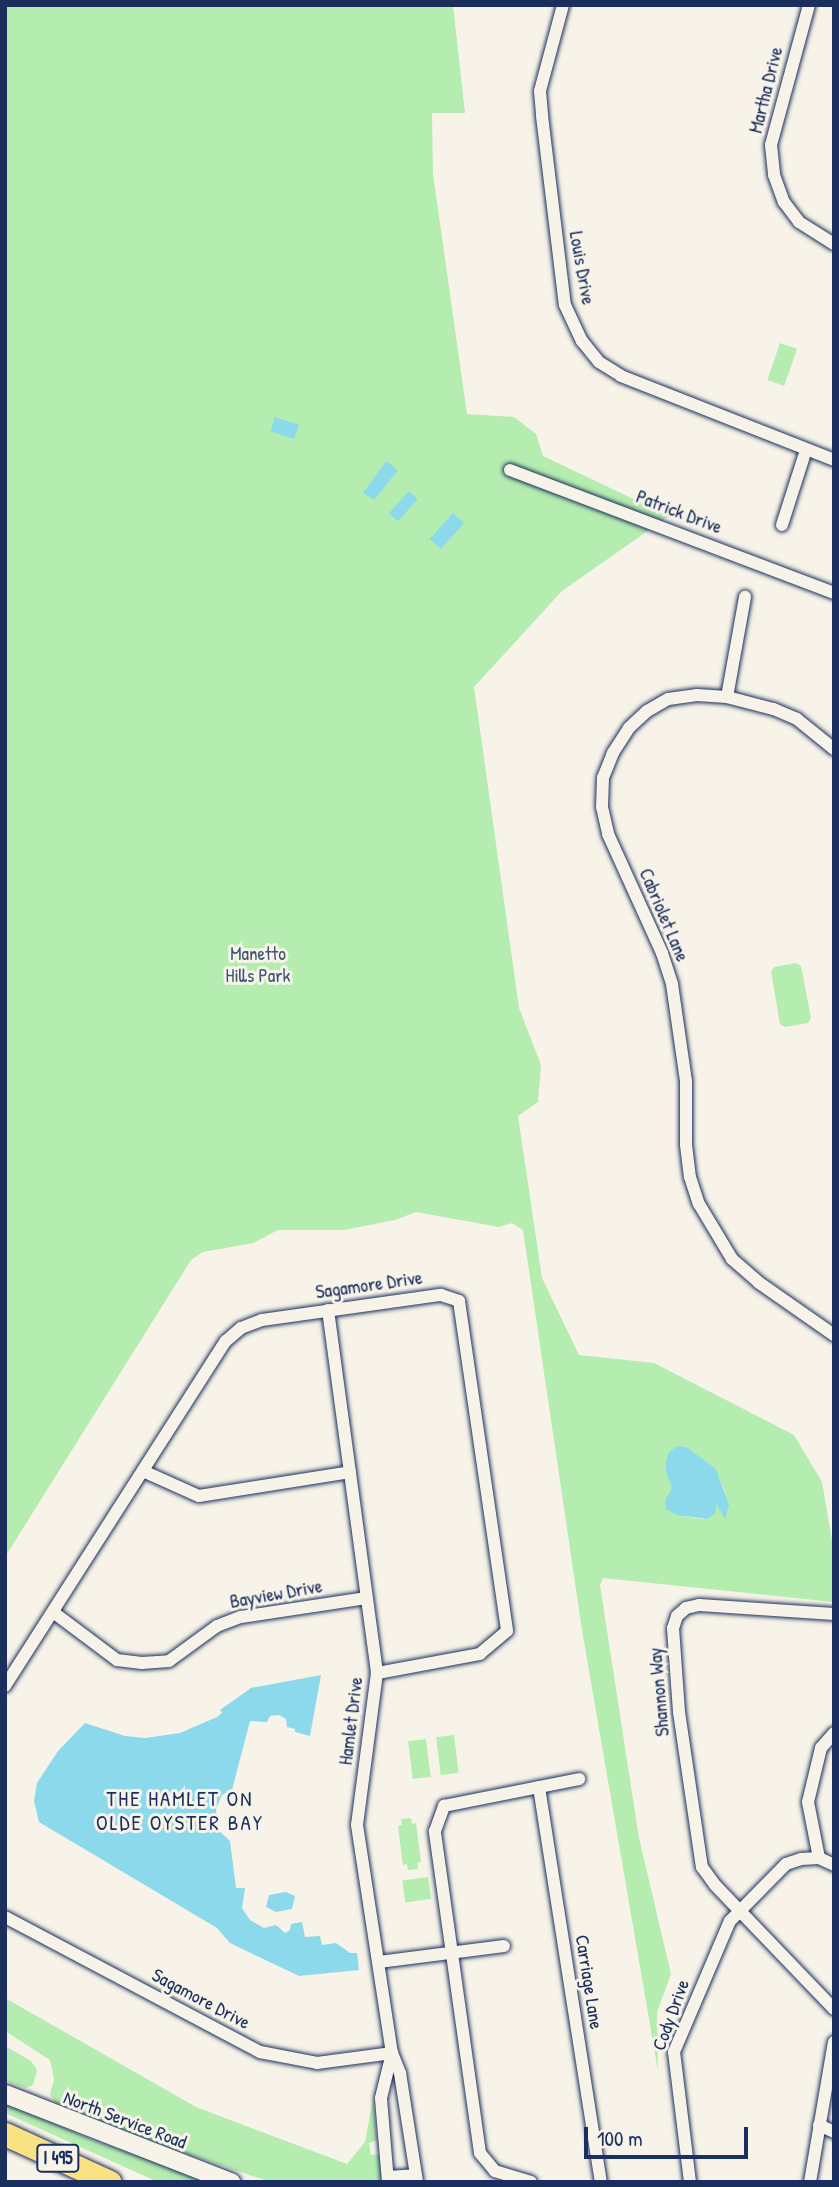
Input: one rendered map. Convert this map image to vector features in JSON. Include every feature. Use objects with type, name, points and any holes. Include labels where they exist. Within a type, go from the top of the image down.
[{"type":"highway","name":"I 495","points":[[5,2134],[110,2182]]},
{"type":"main road","name":"North Service Road","points":[[5,2094],[231,2182]]},
{"type":"street","name":"Louis Drive","points":[[563,5],[540,91],[565,305],[582,341],[598,362],[621,376],[834,460]]},
{"type":"street","name":"Martha Drive","points":[[809,5],[771,145],[775,175],[784,202],[799,222],[834,244]]},
{"type":"street","points":[[782,524],[806,450]]},
{"type":"street","name":"Patrick Drive","points":[[510,470],[834,593]]},
{"type":"street","points":[[727,697],[745,597]]},
{"type":"street","name":"Cabriolet Lane","points":[[834,749],[797,719],[772,709],[727,697],[697,695],[668,699],[647,711],[629,727],[613,753],[603,778],[602,807],[607,834],[662,953],[672,984],[686,1081],[686,1145],[690,1177],[699,1204],[732,1259],[758,1282],[834,1335]]},
{"type":"street","name":"Sagamore Drive","points":[[5,1686],[226,1341],[241,1328],[262,1320],[441,1295],[459,1301],[507,1631],[480,1654],[377,1673]]},
{"type":"street","name":"Hamlet Drive","points":[[328,1310],[377,1673],[358,1825],[392,2053],[400,2073],[416,2178]]},
{"type":"street","points":[[143,1471],[199,1496],[350,1472]]},
{"type":"street","name":"Bayview Drive","points":[[53,1612],[117,1660],[142,1663],[169,1661],[217,1626],[241,1617],[367,1598]]},
{"type":"street","name":"Shannon Way","points":[[740,1910],[706,1874],[700,1860],[679,1712],[674,1621],[686,1608],[699,1605],[834,1614]]},
{"type":"street","points":[[834,1733],[821,1748],[808,1802],[819,1857],[834,1865]]},
{"type":"street","points":[[531,2182],[495,2171],[480,2153],[435,1831],[444,1806],[579,1779]]},
{"type":"street","name":"Carriage Lane","points":[[539,1787],[601,2182]]},
{"type":"street","name":"Cody Drive","points":[[690,2182],[674,2052],[730,1921],[786,1864],[819,1857]]},
{"type":"street","points":[[740,1910],[834,2009]]},
{"type":"street","name":"Sagamore Drive","points":[[5,1917],[260,2052],[317,2063],[392,2053]]},
{"type":"street","points":[[379,1962],[503,1947]]},
{"type":"street","points":[[810,2182],[825,2118],[834,2042]]},
{"type":"street","name":"Hamlet Drive","points":[[388,2179],[381,2098],[392,2053]]},
{"type":"street","points":[[825,2118],[834,2132]]},
{"type":"street","points":[[388,2179],[416,2178]]},
{"type":"green space","name":"Manetto Hills Park","points":[[5,5],[453,5],[465,113],[432,113],[433,174],[467,414],[514,417],[536,434],[543,456],[669,516],[562,591],[474,687],[519,1008],[541,1065],[538,1102],[518,1116],[542,1278],[579,1355],[654,1363],[794,1435],[822,1482],[834,1552],[834,1602],[603,1578],[600,1585],[639,1838],[671,1974],[657,2012],[658,2071],[582,1630],[523,1230],[512,1223],[499,1227],[416,1212],[395,1220],[344,1230],[278,1230],[253,1243],[203,1252],[191,1260],[5,1557]],"holes":[[[688,1448],[716,1470],[725,1492],[725,1518],[716,1504],[703,1519],[683,1516],[665,1500],[671,1492]]]},
{"type":"green space","points":[[780,343],[797,349],[784,386],[767,380]]},
{"type":"green space","points":[[796,963],[801,966],[811,1018],[808,1023],[785,1027],[780,1024],[771,971],[774,967]]},
{"type":"green space","points":[[454,1735],[459,1773],[441,1775],[436,1737]]},
{"type":"green space","points":[[426,1739],[431,1777],[413,1779],[408,1741]]},
{"type":"green space","points":[[411,1818],[412,1824],[416,1823],[421,1862],[417,1863],[418,1869],[408,1870],[407,1864],[403,1865],[398,1826],[402,1825],[401,1819]]},
{"type":"green space","points":[[428,1877],[431,1899],[405,1902],[402,1881]]},
{"type":"green space","points":[[5,1998],[196,2107],[347,2164],[365,2142],[373,2099],[377,2140],[369,2143],[371,2155],[379,2154],[383,2182],[270,2182],[147,2140],[55,2102],[50,2094],[54,2079],[50,2060],[5,2031]]},
{"type":"green space","points":[[5,2046],[31,2061],[37,2070],[33,2085],[26,2088],[5,2081]]},
{"type":"green space","points":[[5,2102],[95,2141],[215,2182],[158,2182],[5,2113]]},
{"type":"water","points":[[275,417],[299,425],[294,439],[270,431]]},
{"type":"water","points":[[386,461],[398,470],[374,500],[363,493]]},
{"type":"water","points":[[409,491],[418,499],[398,521],[389,513]]},
{"type":"water","points":[[453,513],[464,523],[441,549],[430,539]]},
{"type":"water","points":[[678,1446],[688,1448],[716,1469],[729,1505],[725,1519],[716,1504],[716,1512],[708,1519],[677,1515],[666,1509],[665,1500],[672,1488],[666,1472],[666,1461],[669,1452]]},
{"type":"water","points":[[321,1675],[310,1736],[287,1727],[286,1719],[279,1715],[270,1716],[267,1722],[250,1721],[232,1790],[222,1795],[216,1809],[218,1830],[230,1841],[236,1888],[245,1888],[242,1908],[250,1920],[264,1928],[276,1925],[285,1933],[290,1930],[291,1924],[302,1922],[305,1937],[320,1936],[322,1945],[336,1943],[350,1953],[357,1953],[359,1970],[299,1976],[230,1943],[217,1928],[39,1822],[34,1801],[37,1783],[58,1751],[85,1723],[125,1736],[145,1738],[180,1733],[217,1717],[222,1713],[220,1710],[251,1688]]},
{"type":"water","points":[[286,1892],[295,1896],[292,1909],[276,1912],[266,1907],[269,1895]]},
{"type":"district","name":"THE HAMLET ON OLDE OYSTER BAY","points":[[180,1811]]}]
